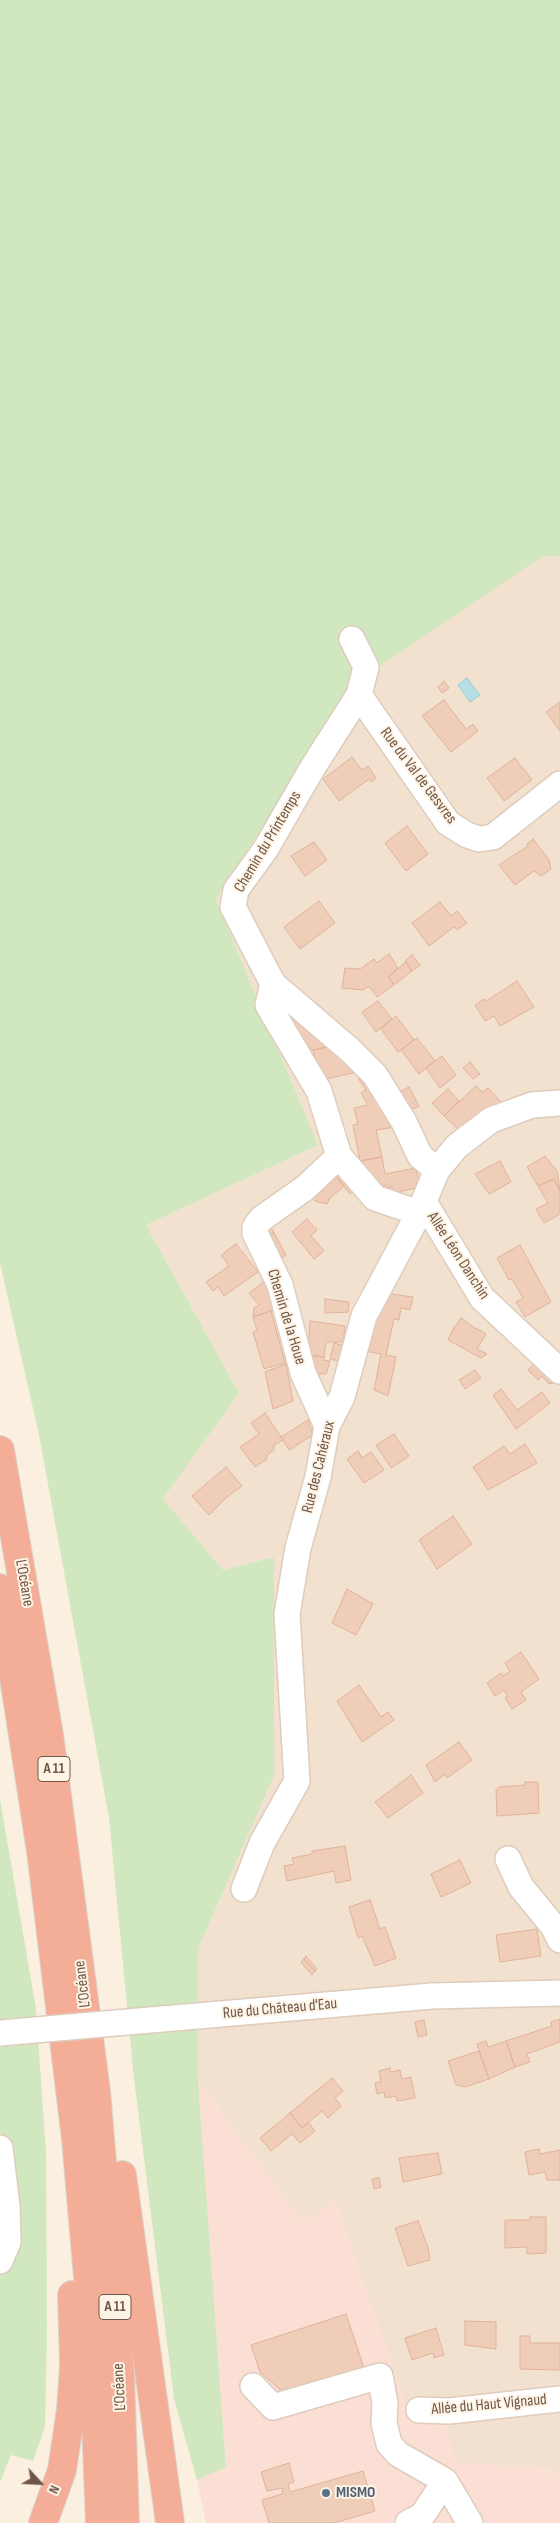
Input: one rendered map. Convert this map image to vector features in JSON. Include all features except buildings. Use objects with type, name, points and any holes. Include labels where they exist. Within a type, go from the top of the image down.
[{"type":"highway","name":"L’Océane","points":[[0,1450],[49,1735],[96,2091],[120,2375],[125,2523]]},
{"type":"highway","name":"L’Océane","points":[[0,1588],[42,1860],[83,2213],[96,2392],[100,2523]]},
{"type":"highway","points":[[96,2091],[113,2106],[170,2523]]},
{"type":"highway","points":[[43,2523],[62,2470],[71,2410],[74,2365],[71,2248],[83,2213]]},
{"type":"street","name":"Chemin du Printemps","points":[[352,639],[366,667],[359,695],[313,767],[265,850],[236,890],[233,907],[273,984],[350,1050],[375,1075],[404,1122],[420,1156],[437,1170]]},
{"type":"street","name":"Rue du Val de Gesvres","points":[[359,695],[448,823],[467,835],[480,839],[493,837],[560,784]]},
{"type":"street","points":[[273,984],[268,1005],[319,1091],[339,1156],[374,1198],[421,1207]]},
{"type":"street","name":"Rue des Cahéraux","points":[[244,1889],[262,1843],[296,1781],[287,1614],[298,1548],[318,1477],[327,1426],[342,1396],[364,1316],[421,1207],[437,1170],[457,1146],[491,1120],[532,1105],[560,1103]]},
{"type":"street","name":"Chemin de la Houe","points":[[327,1426],[303,1373],[280,1285],[255,1230],[261,1219],[305,1188],[339,1156]]},
{"type":"street","name":"Allée Léon Danchin","points":[[421,1207],[482,1298],[560,1371]]},
{"type":"street","points":[[508,1858],[521,1887],[553,1926],[560,1940]]},
{"type":"street","name":"Rue du Château d'Eau","points":[[0,2033],[432,1996],[560,1993]]},
{"type":"street","points":[[0,2148],[7,2206],[4,2251]]},
{"type":"street","points":[[253,2386],[273,2407],[380,2376],[385,2404],[384,2422],[392,2449],[445,2481],[470,2523]]},
{"type":"street","name":"Allée du Haut Vignaud","points":[[419,2410],[458,2410],[560,2399]]},
{"type":"street","points":[[408,2523],[422,2516],[445,2481]]},
{"type":"shaded area","points":[[543,556],[560,556],[560,2479],[550,2469],[455,2462],[412,2423],[336,2202],[303,2222],[198,2080],[198,1949],[274,1776],[273,1557],[223,1570],[163,1499],[239,1393],[146,1225],[318,1145],[216,900],[352,685]]},
{"type":"shaded area","points":[[198,2080],[303,2222],[336,2201],[412,2423],[447,2425],[456,2462],[550,2469],[560,2479],[560,2523],[206,2523],[197,2480],[226,2467]]},
{"type":"green space","points":[[0,0],[560,0],[560,556],[543,556],[352,685],[216,900],[318,1145],[146,1225],[239,1393],[163,1499],[223,1570],[274,1557],[274,1776],[198,1949],[198,2080],[226,2467],[197,2480],[174,2399],[134,2079],[109,1818],[39,1435],[0,1263]]},
{"type":"green space","points":[[0,1799],[36,2009],[46,2153],[47,2328],[45,2427],[33,2461],[11,2455],[0,2482]]},
{"type":"water","points":[[467,678],[480,695],[470,702],[458,685]]},
{"type":"place","name":"MISMO","points":[[326,2493]]}]
